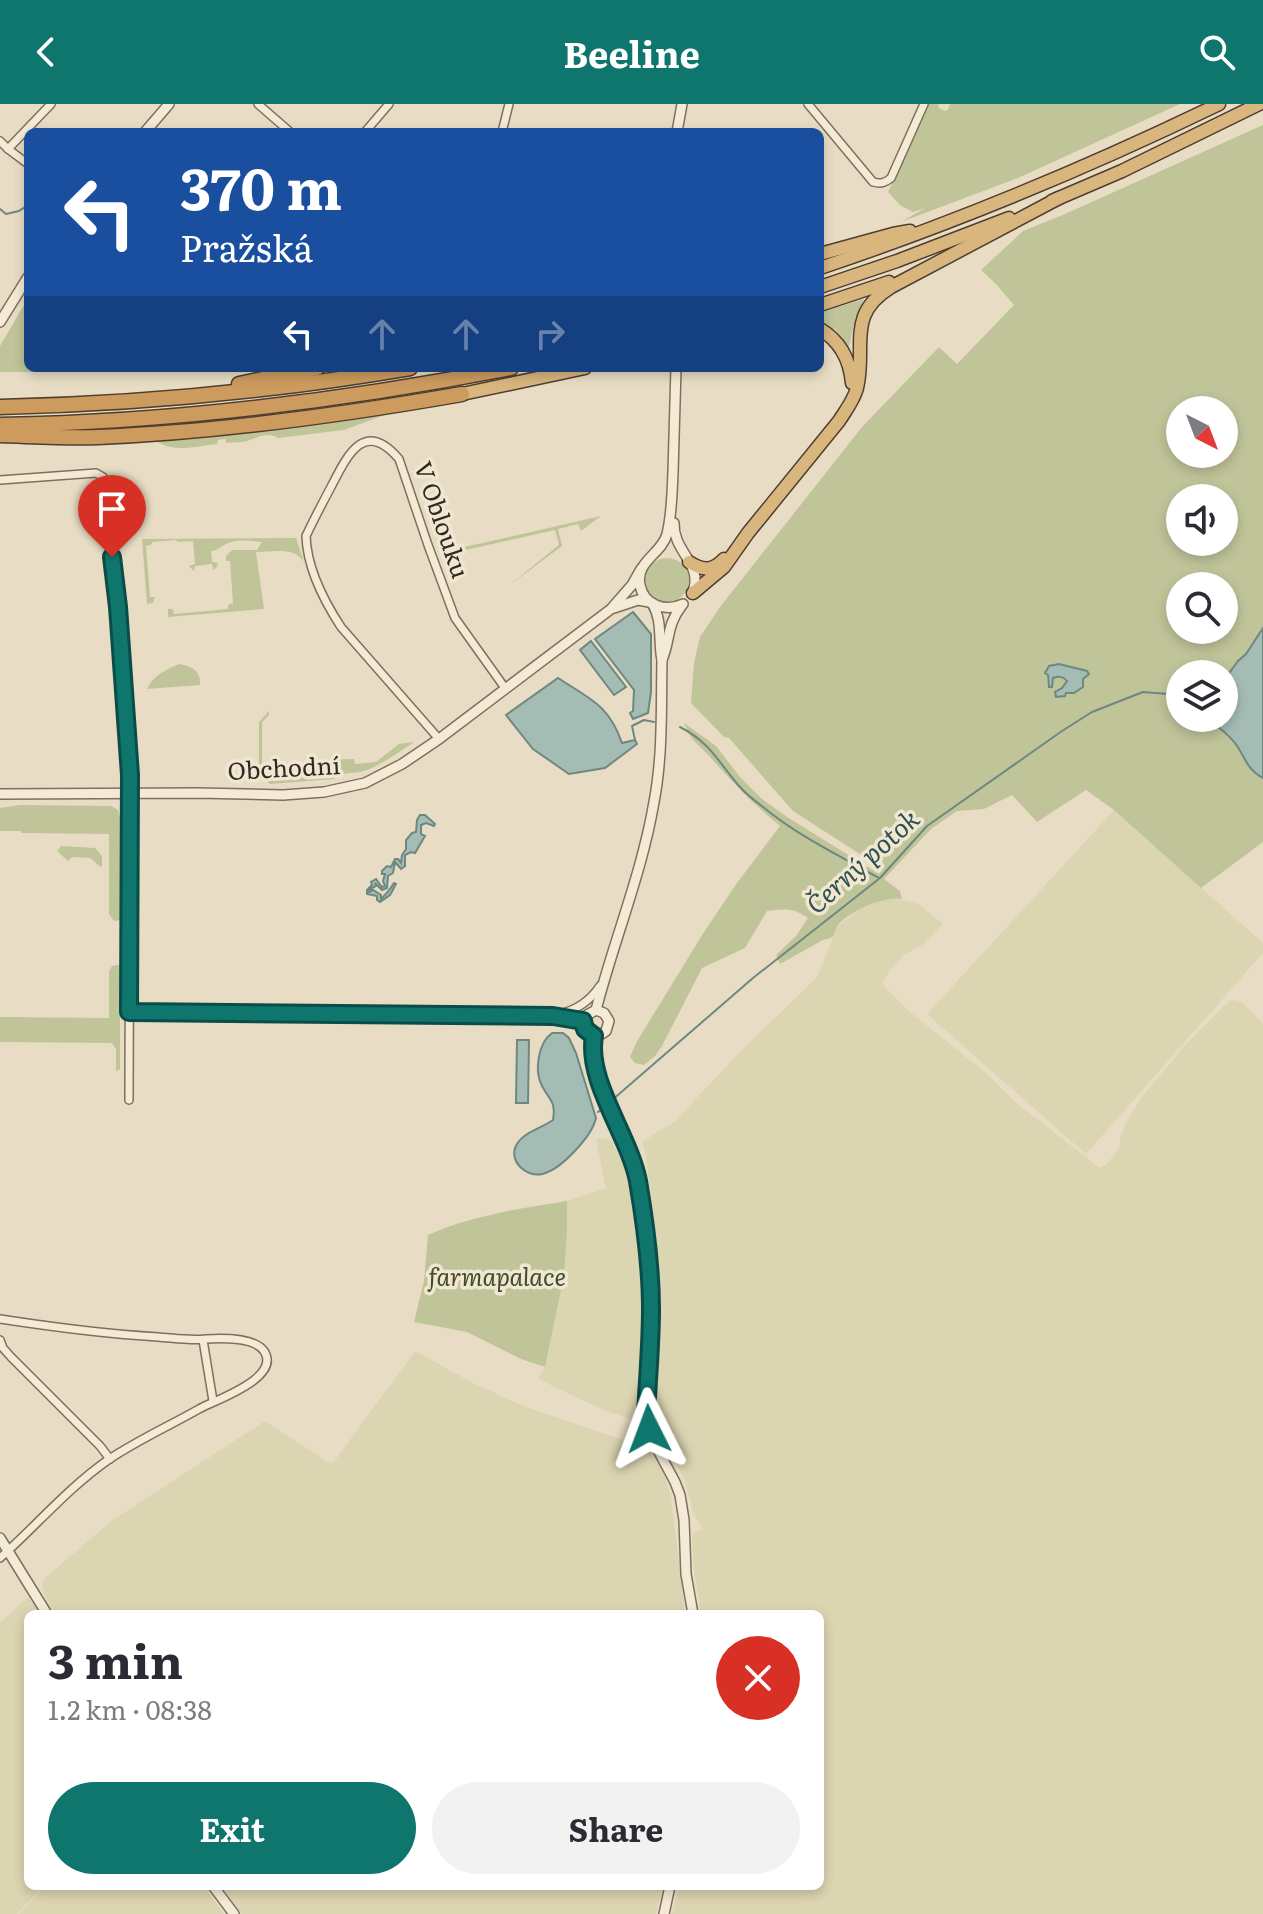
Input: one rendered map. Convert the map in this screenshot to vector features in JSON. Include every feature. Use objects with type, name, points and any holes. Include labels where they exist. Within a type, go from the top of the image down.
[{"type":"highway","points":[[824,267],[1069,174],[1219,104]]},
{"type":"highway","points":[[824,286],[897,261],[1059,198],[1259,104]]},
{"type":"highway","points":[[693,593],[720,572],[844,413],[857,389],[859,335],[871,305],[886,290],[1059,198]]},
{"type":"highway","points":[[824,253],[893,234],[938,226]]},
{"type":"highway","points":[[824,304],[883,285],[952,257]]},
{"type":"highway","points":[[824,332],[837,342],[848,363],[852,390],[844,413]]},
{"type":"highway","points":[[184,397],[299,372]]},
{"type":"highway","points":[[0,407],[184,397],[275,388],[383,372]]},
{"type":"highway","points":[[0,425],[139,419],[276,406],[490,372]]},
{"type":"highway","points":[[0,435],[97,437],[215,428],[342,413],[462,394],[566,372]]},
{"type":"highway","points":[[688,560],[704,568],[715,567],[748,533]]},
{"type":"street","points":[[28,128],[51,104]]},
{"type":"street","points":[[148,128],[169,104]]},
{"type":"street","points":[[258,104],[285,128]]},
{"type":"street","points":[[368,128],[389,104]]},
{"type":"street","points":[[503,128],[509,104]]},
{"type":"street","points":[[678,128],[682,104]]},
{"type":"street","points":[[808,104],[873,182],[883,183],[891,178],[924,104]]},
{"type":"street","points":[[816,114],[821,104]]},
{"type":"street","points":[[8,149],[24,132]]},
{"type":"street","points":[[0,141],[24,161]]},
{"type":"street","points":[[0,322],[24,283]]},
{"type":"street","points":[[596,1010],[638,872],[654,804],[660,758],[662,660],[659,621],[657,611],[640,586],[641,569],[667,536],[671,507],[676,372]]},
{"type":"street","name":"V Oblouku","points":[[439,739],[341,627],[330,610],[306,551],[306,536],[347,457],[359,445],[379,443],[390,448],[399,459],[455,618],[505,688]]},
{"type":"street","points":[[0,480],[96,473],[105,480],[118,607],[130,793],[129,1100]]},
{"type":"street","points":[[662,660],[670,623],[693,593],[696,576],[676,540],[671,507]]},
{"type":"street","points":[[652,556],[670,552],[688,560]]},
{"type":"street","name":"Obchodní","points":[[0,794],[266,795],[324,792],[365,783],[402,764],[439,739],[611,609],[641,569]]},
{"type":"street","name":"Obchodní","points":[[611,609],[633,601],[651,603]]},
{"type":"street","points":[[651,603],[668,608],[683,604]]},
{"type":"street","points":[[553,1016],[585,1003],[597,991],[605,976]]},
{"type":"street","points":[[596,1010],[604,1013],[609,1024],[604,1033],[594,1036],[585,1029],[583,1021],[589,1012],[596,1010]]},
{"type":"street","points":[[129,1012],[553,1016],[583,1021]]},
{"type":"street","points":[[594,1036],[594,1059],[637,1177],[651,1307],[646,1413],[652,1439],[680,1495],[686,1574],[692,1610]]},
{"type":"street","points":[[0,1319],[126,1335],[203,1340],[233,1338],[259,1346],[267,1362],[262,1373],[234,1393],[213,1401],[110,1459],[70,1490],[0,1558]]},
{"type":"street","points":[[0,1340],[11,1357],[110,1459]]},
{"type":"street","points":[[203,1340],[213,1401]]},
{"type":"street","points":[[0,1538],[45,1610]]},
{"type":"street","points":[[216,1890],[234,1914]]},
{"type":"street","points":[[664,1914],[669,1890]]},
{"type":"shaded area","points":[[1114,810],[1263,943],[1263,953],[1086,1154],[927,1014]]},
{"type":"shaded area","points":[[891,897],[918,904],[943,924],[922,945],[904,955],[890,970],[884,986],[909,1011],[987,1074],[1015,1102],[1100,1168],[1119,1148],[1127,1121],[1142,1097],[1186,1044],[1229,1001],[1243,1003],[1263,1024],[1263,1914],[672,1914],[678,1890],[824,1890],[824,1610],[700,1610],[692,1539],[694,1533],[703,1529],[695,1517],[684,1479],[660,1429],[655,1406],[658,1296],[654,1216],[642,1142],[675,1121],[817,977],[838,926],[860,909]]},
{"type":"shaded area","points":[[596,1140],[611,1140],[623,1162],[640,1255],[644,1334],[638,1411],[634,1420],[601,1409],[538,1379],[545,1367],[564,1276],[567,1201],[606,1188]]},
{"type":"shaded area","points":[[415,1351],[523,1406],[644,1447],[656,1459],[671,1496],[685,1610],[54,1610],[47,1601],[42,1588],[43,1580],[110,1522],[265,1421],[333,1463]]},
{"type":"shaded area","points":[[28,1597],[37,1610],[24,1610],[24,1890],[40,1890],[17,1914],[0,1914],[0,1623]]},
{"type":"shaded area","points":[[42,1890],[206,1890],[224,1914],[19,1914]]},
{"type":"shaded area","points":[[223,1890],[662,1890],[656,1914],[241,1914]]},
{"type":"green space","points":[[929,104],[938,104],[945,111],[950,104],[1180,104],[1018,178],[901,222],[925,208],[913,212],[900,205],[888,192]]},
{"type":"green space","points":[[1263,125],[1263,628],[1238,661],[1166,660],[1166,732],[1223,732],[1234,741],[1248,766],[1263,778],[1263,842],[1201,888],[1114,810],[1086,790],[1037,822],[1012,795],[984,809],[957,811],[931,829],[884,879],[900,891],[902,899],[887,899],[859,910],[838,925],[833,937],[780,964],[776,955],[796,936],[808,918],[789,910],[767,911],[745,948],[702,968],[655,1056],[644,1065],[635,1063],[630,1057],[636,1043],[704,932],[780,826],[744,794],[690,735],[684,723],[716,746],[762,799],[879,874],[883,869],[793,811],[729,738],[724,737],[691,703],[694,663],[700,637],[720,607],[862,427],[939,347],[957,364],[1014,305],[981,270],[1023,231]],"holes":[[[1059,664],[1087,671],[1083,679],[1066,693],[1058,691],[1067,681],[1064,677],[1047,681],[1048,674]]]},
{"type":"green space","points":[[864,299],[855,319],[849,347],[836,330],[824,322],[824,312]]},
{"type":"green space","points":[[24,305],[24,372],[0,372],[0,346]]},
{"type":"green space","points":[[387,414],[344,430],[278,438],[266,435],[240,442],[226,443],[226,439],[218,440],[217,444],[187,448],[158,442],[300,426]]},
{"type":"green space","points":[[601,516],[581,531],[578,524],[558,529],[562,546],[507,587],[559,545],[555,530],[461,551],[447,551]]},
{"type":"green space","points":[[296,538],[304,562],[289,552],[256,552],[264,609],[168,617],[168,609],[173,609],[174,614],[228,609],[228,605],[233,603],[230,561],[226,561],[226,556],[232,550],[257,550],[262,542],[228,543],[211,551],[212,562],[218,563],[216,568],[213,570],[212,564],[195,566],[194,571],[189,566],[195,564],[193,541],[152,542],[146,546],[150,597],[155,597],[153,603],[147,604],[142,539]]},
{"type":"green space","points":[[667,558],[683,564],[689,580],[683,596],[667,602],[651,596],[645,580],[651,564]]},
{"type":"green space","points":[[179,664],[195,670],[200,685],[147,689],[156,677]]},
{"type":"green space","points":[[269,711],[262,722],[262,766],[269,773],[309,773],[317,760],[354,759],[355,764],[376,762],[399,744],[414,742],[364,771],[334,779],[270,784],[259,775],[259,722]]},
{"type":"green space","points":[[20,805],[111,806],[118,810],[121,822],[120,920],[114,921],[109,914],[109,834],[0,831],[0,808]]},
{"type":"green space","points":[[61,846],[95,848],[102,856],[102,866],[90,858],[72,857],[68,861],[57,851]]},
{"type":"green space","points":[[118,965],[120,1069],[116,1071],[116,1049],[112,1043],[0,1042],[0,1017],[109,1018],[109,971],[112,966]]},
{"type":"green space","name":"farmapalace","points":[[567,1201],[564,1276],[545,1367],[521,1359],[467,1332],[414,1322],[424,1281],[428,1235],[479,1218]]},
{"type":"water","points":[[633,612],[651,634],[651,692],[648,713],[633,719],[630,713],[633,711],[634,690],[595,639]]},
{"type":"water","points":[[1263,628],[1263,778],[1250,767],[1239,748],[1224,732],[1238,732],[1238,661]]},
{"type":"water","points":[[591,641],[626,687],[614,695],[580,650]]},
{"type":"water","points":[[1059,664],[1087,671],[1089,674],[1083,679],[1083,687],[1074,693],[1056,697],[1055,692],[1067,681],[1061,677],[1053,678],[1052,687],[1049,687],[1045,673],[1049,666]]},
{"type":"water","points":[[558,678],[604,711],[622,743],[635,740],[637,744],[605,768],[569,774],[533,749],[506,715]]},
{"type":"water","points":[[420,815],[425,815],[435,824],[421,825],[421,834],[425,836],[415,853],[405,855],[405,866],[401,869],[395,862],[393,873],[388,876],[387,888],[382,890],[375,883],[376,886],[370,889],[369,892],[373,890],[381,895],[381,899],[396,884],[390,895],[380,902],[377,896],[367,894],[367,890],[376,879],[382,887],[385,886],[382,871],[387,866],[391,867],[395,859],[401,863],[406,840],[416,832]]},
{"type":"water","points":[[552,1033],[563,1033],[569,1038],[596,1118],[589,1134],[575,1151],[550,1171],[536,1175],[524,1170],[514,1156],[517,1144],[524,1136],[553,1120],[553,1105],[542,1086],[538,1065],[543,1043]]},
{"type":"water","points":[[517,1040],[529,1040],[528,1103],[516,1103]]},
{"type":"waterway","points":[[0,209],[6,214],[24,208]]},
{"type":"waterway","name":"Černý potok","points":[[611,1101],[753,978],[880,878],[927,826],[1092,712],[1143,692],[1166,694]]},
{"type":"waterway","points":[[635,740],[632,726],[644,720],[654,722]]},
{"type":"waterway","points":[[680,727],[707,746],[742,790],[776,817],[879,878]]},
{"type":"waterway","name":"Černý potok","points":[[598,1112],[606,1105]]},
{"type":"route","points":[[112,557],[130,775],[129,1012],[553,1016],[583,1021],[585,1029],[594,1036],[592,1046],[600,1082],[637,1177],[651,1307],[646,1413],[649,1429]]}]
